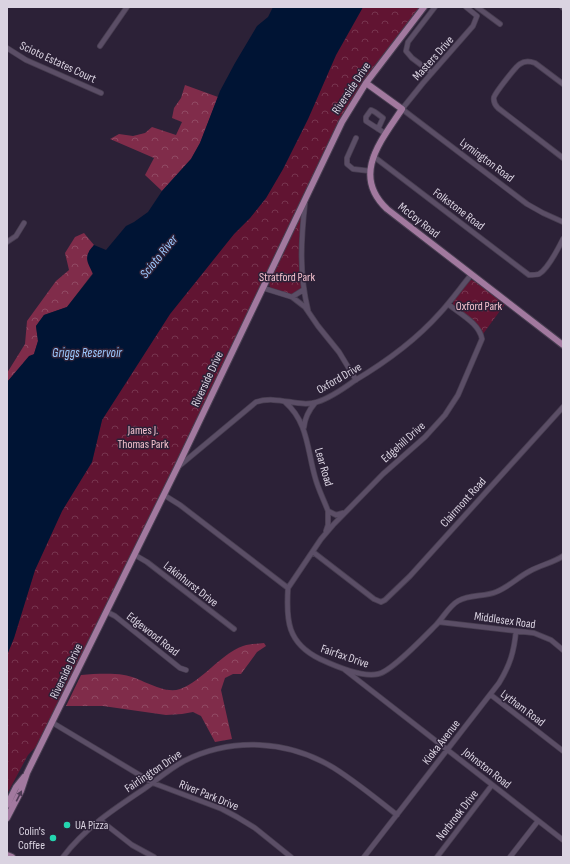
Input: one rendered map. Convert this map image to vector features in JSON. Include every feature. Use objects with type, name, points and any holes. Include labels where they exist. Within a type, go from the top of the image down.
[{"type":"main road","name":"Riverside Drive","points":[[7,805],[16,787],[27,772],[53,723],[177,468],[342,122],[366,83],[424,7]]},
{"type":"main road","points":[[366,83],[402,109]]},
{"type":"main road","name":"McCoy Road","points":[[402,109],[373,156],[370,171],[372,187],[382,205],[563,345]]},
{"type":"main road","name":"Riverside Drive","points":[[7,818],[22,791],[27,772]]},
{"type":"main road","points":[[7,855],[12,857]]},
{"type":"street","points":[[100,46],[127,7]]},
{"type":"street","points":[[432,73],[412,58],[406,51],[406,46],[435,7]]},
{"type":"street","points":[[466,7],[477,17]]},
{"type":"street","points":[[478,8],[500,24]]},
{"type":"street","name":"Masters Drive","points":[[402,109],[432,73],[468,34],[477,17],[478,8]]},
{"type":"street","name":"Scioto Estates Court","points":[[7,48],[26,60],[101,93]]},
{"type":"street","points":[[563,84],[537,64],[527,61],[516,66],[494,97],[494,102],[498,108],[563,158]]},
{"type":"street","name":"Lymington Road","points":[[402,109],[527,204],[563,222]]},
{"type":"street","points":[[378,129],[386,134]]},
{"type":"street","points":[[356,138],[347,158],[347,164],[353,169],[370,171]]},
{"type":"street","name":"Folkstone Road","points":[[373,156],[529,275],[539,274],[555,254],[563,239]]},
{"type":"street","points":[[306,197],[301,249],[303,290],[308,310]]},
{"type":"street","points":[[7,242],[16,236],[24,223]]},
{"type":"street","name":"Oxford Drive","points":[[177,468],[256,402],[272,399],[300,403],[315,403],[356,380],[387,360],[421,333],[448,304],[471,275]]},
{"type":"street","points":[[263,288],[301,302],[318,326],[340,352],[356,380]]},
{"type":"street","points":[[292,298],[303,290]]},
{"type":"street","name":"Edgehill Drive","points":[[288,588],[325,534],[383,474],[439,423],[458,395],[482,339],[481,333],[477,327],[448,304]]},
{"type":"street","name":"Lear Road","points":[[284,400],[296,413],[304,427],[315,478],[328,512],[328,526],[325,534]]},
{"type":"street","points":[[304,427],[304,420],[307,413],[315,403]]},
{"type":"street","name":"Clairmont Road","points":[[312,552],[374,599],[381,602],[387,599],[410,576],[563,408]]},
{"type":"street","points":[[164,495],[180,505],[288,588]]},
{"type":"street","points":[[328,512],[336,515],[344,513]]},
{"type":"street","name":"Lakinhurst Drive","points":[[135,555],[147,562],[234,629]]},
{"type":"street","name":"Fairfax Drive","points":[[288,588],[287,617],[296,641],[308,653],[342,668],[366,675],[377,675],[383,673],[405,654],[439,622],[452,605],[468,597],[489,594],[505,588],[530,570],[563,556]]},
{"type":"street","name":"Edgewood Road","points":[[107,612],[115,616],[180,668],[186,670]]},
{"type":"street","name":"Middlesex Road","points":[[439,622],[534,633],[551,640],[563,650]]},
{"type":"street","name":"Kioka Avenue","points":[[364,857],[499,684],[513,654],[516,631]]},
{"type":"street","name":"Johnston Road","points":[[342,668],[563,840]]},
{"type":"street","name":"Lytham Road","points":[[491,695],[563,751]]},
{"type":"street","name":"River Park Drive","points":[[53,723],[107,757],[153,782],[232,814],[250,825],[292,857]]},
{"type":"street","name":"Fairlington Drive","points":[[63,857],[87,830],[183,762],[205,752],[232,745],[272,745],[294,750],[318,760],[333,768],[397,815]]},
{"type":"street","name":"Norbrook Drive","points":[[437,857],[492,785]]},
{"type":"street","points":[[100,820],[132,845],[154,857]]},
{"type":"street","points":[[510,857],[538,821]]},
{"type":"green space","name":"James J. Thomas Park","points":[[363,7],[423,7],[357,96],[45,737],[28,755],[7,794],[7,655],[14,638],[35,570],[62,511],[92,462],[102,420],[170,314],[234,234],[250,218],[266,198],[283,169],[308,119],[336,55]]},
{"type":"green space","points":[[185,85],[218,97],[200,143],[191,159],[162,191],[145,175],[154,158],[110,139],[119,134],[133,136],[145,133],[152,127],[176,135],[182,122],[172,118],[174,108],[181,98]]},
{"type":"green space","name":"Stratford Park","points":[[300,217],[302,219],[300,250],[301,289],[291,296],[270,288],[269,282]]},
{"type":"green space","points":[[84,233],[94,245],[89,251],[93,273],[67,307],[44,315],[36,326],[38,341],[34,354],[7,382],[7,373],[25,344],[27,321],[56,281],[69,270],[65,253],[75,237]]},
{"type":"green space","name":"Oxford Park","points":[[471,280],[475,281],[505,304],[483,334],[479,328],[453,305],[459,291]]},
{"type":"green space","points":[[264,643],[266,646],[257,652],[241,674],[233,674],[225,678],[221,690],[232,739],[215,742],[201,716],[193,712],[166,715],[103,706],[66,706],[81,675],[124,675],[166,690],[180,689],[197,680],[234,650],[246,645]]},
{"type":"water","name":"Griggs Reservoir","points":[[273,7],[363,7],[336,55],[308,119],[283,169],[266,198],[250,218],[234,234],[170,314],[102,420],[92,462],[62,511],[35,570],[14,638],[7,655],[7,382],[29,356],[34,354],[38,341],[36,326],[44,315],[67,307],[93,274],[89,266],[87,256],[94,245],[106,250],[126,226],[148,212],[162,191],[191,159],[200,143],[220,91],[235,63],[257,26],[268,17]]},
{"type":"place","name":"UA Pizza","points":[[67,825]]},
{"type":"place","name":"Colin's Coffee","points":[[53,838]]},
{"type":"water label","name":"Scioto River","points":[[158,256]]}]
